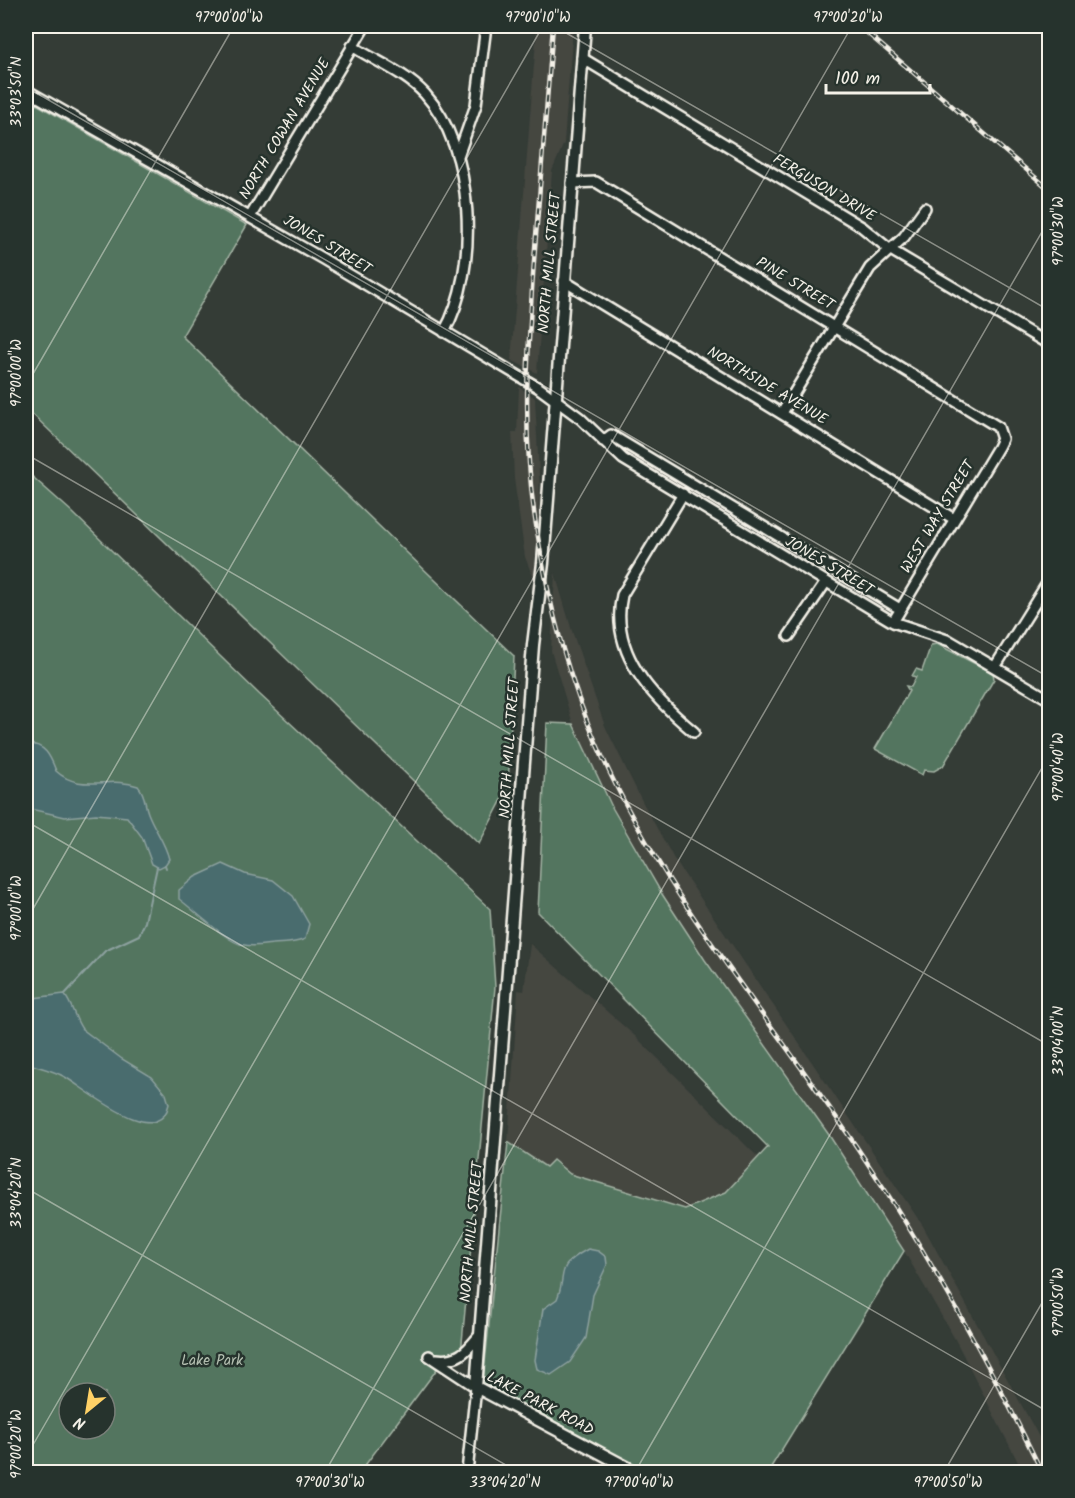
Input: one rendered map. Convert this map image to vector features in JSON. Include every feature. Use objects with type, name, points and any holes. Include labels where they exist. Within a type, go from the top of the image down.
[{"type":"main road","name":"NORTH MILL STREET","points":[[476,1387],[478,1337],[585,26]]},
{"type":"main road","name":"LAKE PARK ROAD","points":[[476,1387],[636,1473]]},
{"type":"street","name":"NORTH COWAN AVENUE","points":[[250,218],[365,26]]},
{"type":"street","points":[[458,156],[476,105],[486,26]]},
{"type":"street","points":[[352,46],[423,92],[443,122],[458,156],[466,192],[468,218],[457,304],[444,332]]},
{"type":"street","name":"FERGUSON DRIVE","points":[[582,58],[862,227],[889,249],[1050,345]]},
{"type":"street","name":"JONES STREET","points":[[26,90],[250,218],[555,400],[580,418],[623,459],[893,622],[950,641],[1050,700]]},
{"type":"street","name":"PINE STREET","points":[[573,183],[596,182],[998,427]]},
{"type":"street","points":[[782,413],[870,268],[904,237],[925,208]]},
{"type":"street","name":"NORTHSIDE AVENUE","points":[[564,281],[954,519]]},
{"type":"street","name":"WEST WAY STREET","points":[[893,622],[1002,440],[998,427]]},
{"type":"street","name":"JONES STREET","points":[[603,441],[611,435],[900,609]]},
{"type":"street","points":[[683,494],[622,594],[619,609],[624,644],[640,677],[656,697],[694,732]]},
{"type":"street","points":[[995,667],[1050,579]]},
{"type":"street","points":[[789,636],[826,582]]},
{"type":"street","name":"LAKE PARK ROAD","points":[[476,1387],[431,1357],[447,1360],[460,1357],[478,1337]]},
{"type":"street","name":"NORTH MILL STREET","points":[[467,1473],[476,1387]]},
{"type":"shaded area","points":[[537,26],[573,26],[564,143],[552,171],[537,373],[511,360]]},
{"type":"shaded area","points":[[519,387],[535,398],[540,492],[534,580],[525,557],[514,479],[512,432],[517,432]]},
{"type":"shaded area","points":[[555,573],[572,631],[605,726],[642,801],[674,859],[923,1226],[1038,1435],[1049,1458],[1049,1472],[1023,1472],[956,1341],[904,1251],[829,1135],[705,960],[662,894],[613,809],[573,724],[551,651]]},
{"type":"shaded area","points":[[530,944],[635,1036],[758,1157],[726,1192],[686,1209],[570,1174],[553,1160],[546,1167],[508,1142],[518,990],[524,991]]},
{"type":"green space","points":[[26,98],[247,225],[182,336],[514,656],[508,788],[479,844],[26,408]]},
{"type":"green space","name":"Lake Park","points":[[26,471],[71,511],[259,694],[490,909],[495,987],[461,1353],[455,1356],[432,1352],[427,1360],[437,1369],[360,1472],[26,1472]]},
{"type":"green space","points":[[937,644],[993,673],[994,679],[943,766],[934,771],[924,770],[922,775],[875,749],[909,691],[906,686],[911,687],[916,677],[912,676],[916,669],[922,671],[931,645]]},
{"type":"green space","points":[[547,723],[573,724],[613,809],[662,894],[705,960],[829,1135],[904,1251],[768,1472],[646,1472],[483,1382],[508,1142],[546,1167],[553,1160],[570,1174],[685,1209],[726,1192],[768,1147],[538,912]]},
{"type":"water","points":[[26,744],[33,744],[47,752],[56,771],[75,782],[116,782],[138,786],[144,796],[150,819],[167,853],[169,859],[165,865],[159,868],[152,864],[142,837],[127,817],[96,814],[65,817],[26,808]]},
{"type":"water","points":[[223,864],[245,874],[273,880],[293,896],[309,924],[305,939],[293,943],[258,946],[237,943],[179,899],[179,890],[195,877]]},
{"type":"water","points":[[64,994],[82,1029],[122,1059],[152,1077],[166,1094],[169,1104],[163,1117],[151,1122],[137,1120],[121,1113],[60,1075],[26,1063],[26,999]]},
{"type":"water","points":[[588,1249],[598,1251],[606,1257],[607,1265],[593,1295],[586,1338],[570,1362],[551,1375],[537,1369],[535,1360],[543,1309],[557,1299],[566,1266],[577,1255]]},
{"type":"waterway","points":[[65,994],[105,951],[139,935],[145,922],[157,867]]},
{"type":"railway","points":[[553,26],[530,318],[527,421],[531,490],[541,553],[560,638],[577,693],[598,747],[655,857],[723,960],[866,1161],[914,1236],[1002,1392],[1042,1472]]},
{"type":"railway","points":[[859,26],[1050,190]]}]
